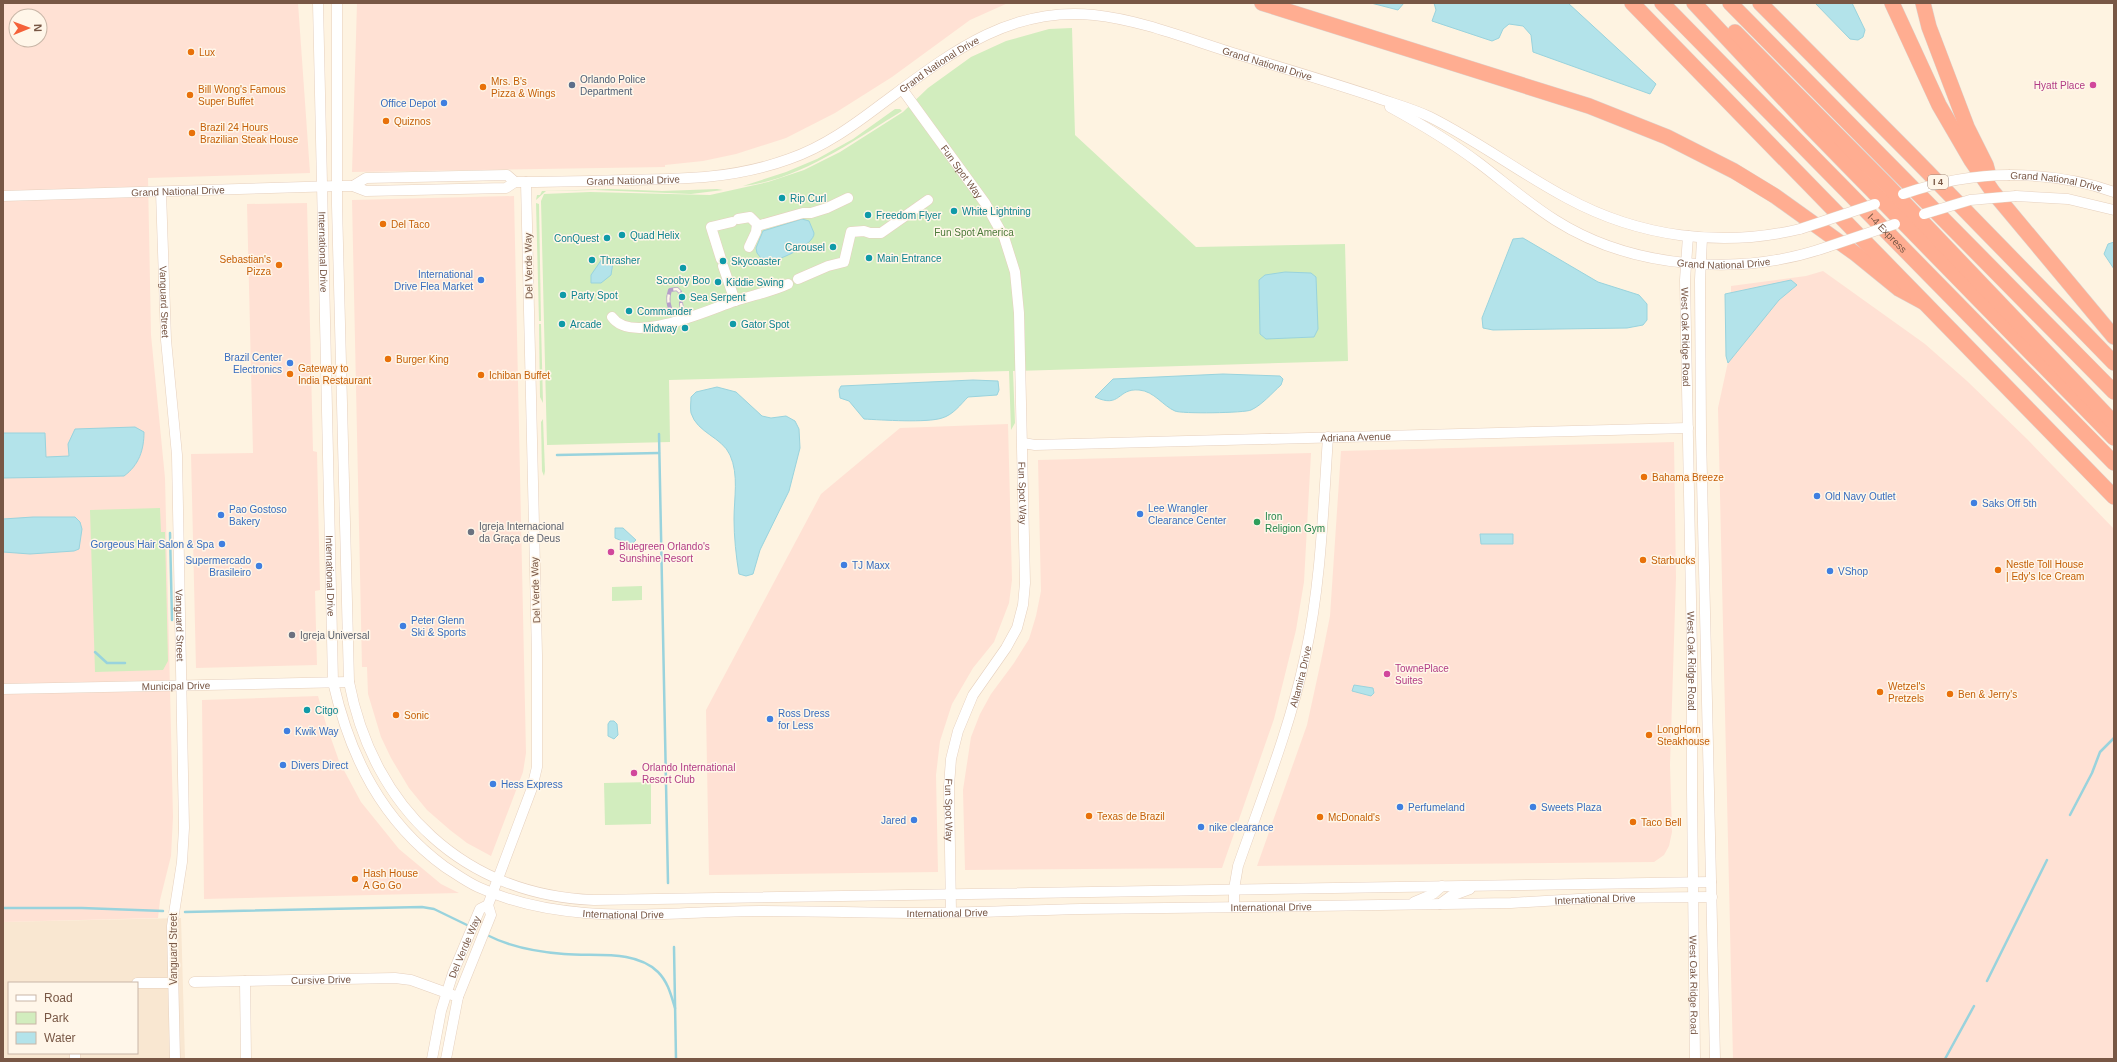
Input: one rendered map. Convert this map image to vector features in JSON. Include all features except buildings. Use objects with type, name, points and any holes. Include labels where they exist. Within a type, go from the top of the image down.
[{"type":"highway","points":[[1262,3],[1589,106],[1667,137],[1720,164],[1775,196],[1856,254],[1899,289],[1924,302]]},
{"type":"highway","points":[[1632,3],[2114,497]]},
{"type":"highway","name":"I-4 Express","points":[[1662,3],[2114,463]]},
{"type":"highway","points":[[1694,3],[1810,127],[1890,198]]},
{"type":"highway","points":[[1706,3],[2114,438]]},
{"type":"highway","points":[[1730,3],[2114,392]]},
{"type":"highway","name":"I 4","points":[[1760,3],[1913,156],[2114,363]]},
{"type":"highway","points":[[1892,3],[1947,120],[1971,160],[1993,192],[2114,337]]},
{"type":"highway","points":[[1923,3],[1929,27],[1967,127],[1986,165],[1993,192]]},
{"type":"highway","points":[[1909,219],[2114,423]]},
{"type":"street","name":"International Drive","points":[[318,3],[333,682],[350,741],[371,787],[405,831],[434,858],[473,885],[493,894],[535,907],[585,914],[761,911],[951,912],[1511,903],[1595,898],[1712,897]]},
{"type":"street","name":"International Drive","points":[[337,3],[338,186],[348,682],[365,739],[378,769],[391,792],[405,809],[438,843],[480,872],[498,880],[539,894],[573,899],[594,900],[1712,882]]},
{"type":"street","name":"Grand National Drive","points":[[3,196],[353,186],[366,178],[506,175],[515,182],[526,182],[667,180],[730,175],[791,159],[811,150],[846,130],[902,89],[978,38],[1000,27],[1020,20],[1071,14],[1111,17],[1135,23],[1332,82],[1428,116],[1467,137],[1567,198],[1628,224],[1688,236],[1702,238],[1748,238],[1800,228],[1890,198],[1956,180],[1986,176],[2010,175],[2052,177],[2082,183],[2114,192]]},
{"type":"street","name":"Fun Spot Way","points":[[902,89],[995,219],[1009,252],[1018,292],[1023,443],[1025,583],[1023,605],[1017,628],[1006,648],[970,701],[958,731],[951,759],[949,786],[951,912]]},
{"type":"street","name":"Grand National Drive","points":[[1369,95],[1432,130],[1561,223],[1601,243],[1659,259],[1727,264],[1763,261],[1794,256],[1827,247],[1970,200],[2016,196],[2068,199],[2114,210]]},
{"type":"street","name":"Del Verde Way","points":[[432,1059],[441,1011],[447,992],[480,909],[488,905],[493,894],[532,788],[537,767],[537,655],[526,182]]},
{"type":"street","name":"Vanguard Street","points":[[161,192],[166,347],[177,455],[182,684],[184,828],[182,862],[173,915],[175,1059]]},
{"type":"street","points":[[757,226],[803,213],[811,213],[848,198]]},
{"type":"street","points":[[798,279],[828,266],[844,262],[851,232],[864,231],[870,234],[881,233],[928,200]]},
{"type":"street","points":[[736,301],[711,227],[750,217],[757,226]]},
{"type":"street","points":[[749,247],[757,226]]},
{"type":"street","name":"West Oak Ridge Road","points":[[1688,236],[1685,262],[1692,660],[1695,1059]]},
{"type":"street","name":"West Oak Ridge Road","points":[[1702,238],[1700,263],[1702,476],[1715,1059]]},
{"type":"street","points":[[612,317],[614,321],[631,329],[686,320],[736,301],[788,284]]},
{"type":"street","points":[[325,338],[338,354],[342,368]]},
{"type":"street","name":"Adriana Avenue","points":[[1023,443],[1035,445],[1688,428]]},
{"type":"street","name":"Altamira Drive","points":[[1234,907],[1234,889],[1238,866],[1286,731],[1305,657],[1321,556],[1328,437]]},
{"type":"street","points":[[330,536],[334,548],[345,561]]},
{"type":"street","name":"Municipal Drive","points":[[3,689],[182,684],[348,682]]},
{"type":"street","points":[[1404,905],[1433,894],[1442,886]]},
{"type":"street","points":[[1440,904],[1461,892],[1482,886]]},
{"type":"street","name":"Del Verde Way","points":[[446,1059],[458,997],[491,915],[488,905]]},
{"type":"street","name":"Cursive Drive","points":[[194,982],[396,978],[411,980],[458,997]]},
{"type":"street","points":[[244,981],[246,1059]]},
{"type":"street","points":[[138,983],[173,983]]},
{"type":"shaded area","points":[[3,3],[298,3],[310,173],[148,178],[151,335],[165,478],[173,817],[171,856],[160,900],[158,918],[3,922]]},
{"type":"shaded area","points":[[357,3],[1008,3],[970,20],[892,77],[835,113],[786,138],[736,154],[703,161],[665,165],[665,167],[352,172]]},
{"type":"shaded area","points":[[514,196],[526,753],[523,772],[491,856],[467,843],[450,830],[427,810],[409,788],[391,758],[381,737],[368,694],[367,667],[362,667],[352,200]]},
{"type":"shaded area","points":[[307,203],[313,451],[317,452],[320,590],[315,591],[317,665],[196,668],[191,454],[253,453],[247,204]]},
{"type":"shaded area","points":[[1823,271],[1925,344],[1967,381],[2027,439],[2114,529],[2114,1059],[1733,1059],[1718,408],[1731,348],[1731,286],[1806,276]]},
{"type":"shaded area","points":[[1008,424],[1012,580],[1009,603],[994,642],[973,668],[952,704],[940,741],[936,775],[938,872],[709,875],[706,710],[821,494],[900,428]]},
{"type":"shaded area","points":[[1674,442],[1676,578],[1670,765],[1672,832],[1669,846],[1664,855],[1654,862],[1257,866],[1307,725],[1321,661],[1330,616],[1341,451]]},
{"type":"shaded area","points":[[1311,453],[1304,582],[1296,630],[1274,719],[1222,868],[965,870],[963,790],[971,737],[980,714],[991,694],[1014,663],[1029,639],[1036,616],[1041,591],[1038,460]]},
{"type":"shaded area","points":[[318,696],[339,761],[361,802],[399,849],[441,884],[459,893],[204,899],[202,700]]},
{"type":"shaded area","points":[[181,918],[185,1059],[3,1059],[3,922]]},
{"type":"green space","name":"Fun Spot America","points":[[1072,28],[1075,135],[1196,247],[1345,244],[1348,361],[1013,371],[1015,423],[1011,430],[1009,371],[669,380],[670,442],[547,445],[541,201],[544,194],[590,192],[710,195],[768,182],[804,170],[840,152],[903,112],[928,88],[971,57],[1006,41],[1049,29]]},
{"type":"green space","points":[[895,109],[900,109],[902,111],[826,157],[785,176],[743,186],[786,172],[817,159],[853,139]]},
{"type":"green space","points":[[611,189],[662,191],[723,190],[691,194],[595,190],[546,191],[536,200],[537,195],[540,195],[542,191]]},
{"type":"green space","points":[[536,203],[539,204],[541,321],[539,321]]},
{"type":"green space","points":[[539,324],[541,324],[543,403],[540,397]]},
{"type":"green space","points":[[543,419],[544,476],[542,471],[541,422]]},
{"type":"green space","points":[[160,508],[161,532],[165,532],[168,661],[163,670],[95,672],[90,510]]},
{"type":"green space","points":[[642,586],[642,600],[612,601],[612,587]]},
{"type":"green space","points":[[651,782],[651,824],[605,825],[604,783]]},
{"type":"water","points":[[1371,3],[1404,3],[1398,10]]},
{"type":"water","points":[[1434,3],[1568,3],[1656,84],[1650,94],[1533,52],[1531,35],[1523,26],[1509,24],[1503,29],[1499,38],[1492,41],[1432,21],[1436,10]]},
{"type":"water","points":[[1815,3],[1852,3],[1865,30],[1863,37],[1858,40],[1850,39]]},
{"type":"water","points":[[802,219],[809,221],[814,233],[813,238],[802,248],[794,252],[777,260],[764,262],[757,253],[756,248],[763,231]]},
{"type":"water","points":[[1523,238],[1598,282],[1639,295],[1647,304],[1647,320],[1643,325],[1627,328],[1493,330],[1483,328],[1482,318],[1513,239]]},
{"type":"water","points":[[2114,242],[2114,269],[2104,254],[2108,244]]},
{"type":"water","points":[[602,259],[609,259],[613,262],[611,275],[601,283],[591,283],[591,275]]},
{"type":"water","points":[[1285,272],[1311,273],[1316,277],[1318,329],[1314,337],[1266,339],[1260,334],[1259,280],[1265,275]]},
{"type":"water","points":[[1791,280],[1797,285],[1779,300],[1728,363],[1726,356],[1725,294]]},
{"type":"water","points":[[1223,374],[1280,376],[1283,379],[1281,385],[1255,408],[1237,412],[1189,413],[1175,411],[1149,393],[1139,390],[1126,392],[1115,400],[1110,401],[1095,397],[1113,379]]},
{"type":"water","points":[[973,380],[998,381],[999,390],[997,395],[968,397],[946,417],[935,420],[904,421],[864,419],[849,401],[840,398],[839,390],[841,386]]},
{"type":"water","points":[[717,387],[736,392],[762,416],[771,418],[786,416],[795,421],[799,429],[800,448],[789,491],[760,550],[753,574],[746,576],[739,574],[736,553],[734,533],[735,479],[733,463],[726,449],[698,425],[691,413],[691,397],[696,392]]},
{"type":"water","points":[[135,427],[144,432],[142,451],[137,462],[124,476],[3,478],[3,433],[45,433],[46,457],[69,456],[68,444],[75,429]]},
{"type":"water","points":[[75,517],[80,522],[82,529],[79,549],[74,551],[30,554],[3,552],[3,519]]},
{"type":"water","points":[[615,528],[623,528],[636,540],[626,549],[623,546],[622,541],[615,538]]},
{"type":"water","points":[[1480,534],[1513,534],[1513,544],[1481,544]]},
{"type":"water","points":[[1354,685],[1373,688],[1374,693],[1371,696],[1352,691]]},
{"type":"water","points":[[610,721],[614,721],[617,724],[618,735],[614,739],[608,736],[608,724]]},
{"type":"waterway","points":[[659,434],[668,883]]},
{"type":"waterway","points":[[557,455],[659,453]]},
{"type":"waterway","points":[[170,533],[172,620]]},
{"type":"waterway","points":[[95,652],[107,663],[125,663]]},
{"type":"waterway","points":[[2070,815],[2092,773],[2100,752],[2114,738]]},
{"type":"waterway","points":[[1987,981],[2047,860]]},
{"type":"waterway","points":[[185,912],[422,907],[434,909],[469,926]]},
{"type":"waterway","points":[[3,908],[82,908],[163,911]]},
{"type":"waterway","points":[[487,935],[515,946],[545,952],[626,957],[637,960],[658,972],[669,989],[675,1008]]},
{"type":"waterway","points":[[674,947],[676,1059]]},
{"type":"waterway","points":[[1945,1059],[1974,1006]]},
{"type":"railway","points":[[680,292],[677,289],[670,290],[668,302],[673,313],[678,313],[682,309],[681,303]]},
{"type":"place","name":"Lux","points":[[191,52]]},
{"type":"place","name":"Orlando Police Department","points":[[572,85]]},
{"type":"place","name":"Hyatt Place","points":[[2093,85]]},
{"type":"place","name":"Mrs. B's Pizza & Wings","points":[[483,87]]},
{"type":"place","name":"Bill Wong's Famous Super Buffet","points":[[190,95]]},
{"type":"place","name":"Office Depot","points":[[444,103]]},
{"type":"place","name":"Quiznos","points":[[386,121]]},
{"type":"place","name":"Brazil 24 Hours Brazilian Steak House","points":[[192,133]]},
{"type":"place","name":"Rip Curl","points":[[782,198]]},
{"type":"place","name":"White Lightning","points":[[954,211]]},
{"type":"place","name":"Freedom Flyer","points":[[868,215]]},
{"type":"place","name":"Del Taco","points":[[383,224]]},
{"type":"place","name":"Quad Helix","points":[[622,235]]},
{"type":"place","name":"ConQuest","points":[[607,238]]},
{"type":"place","name":"Carousel","points":[[833,247]]},
{"type":"place","name":"Main Entrance","points":[[869,258]]},
{"type":"place","name":"Thrasher","points":[[592,260]]},
{"type":"place","name":"Skycoaster","points":[[723,261]]},
{"type":"place","name":"Sebastian's Pizza","points":[[279,265]]},
{"type":"place","name":"Scooby Boo","points":[[683,268]]},
{"type":"place","name":"International Drive Flea Market","points":[[481,280]]},
{"type":"place","name":"Kiddie Swing","points":[[718,282]]},
{"type":"place","name":"Party Spot","points":[[563,295]]},
{"type":"place","name":"Sea Serpent","points":[[682,297]]},
{"type":"place","name":"Commander","points":[[629,311]]},
{"type":"place","name":"Arcade","points":[[562,324]]},
{"type":"place","name":"Gator Spot","points":[[733,324]]},
{"type":"place","name":"Midway","points":[[685,328]]},
{"type":"place","name":"Burger King","points":[[388,359]]},
{"type":"place","name":"Brazil Center Electronics","points":[[290,363]]},
{"type":"place","name":"Gateway to India Restaurant","points":[[290,374]]},
{"type":"place","name":"Ichiban Buffet","points":[[481,375]]},
{"type":"place","name":"Bahama Breeze","points":[[1644,477]]},
{"type":"place","name":"Old Navy Outlet","points":[[1817,496]]},
{"type":"place","name":"Saks Off 5th","points":[[1974,503]]},
{"type":"place","name":"Lee Wrangler Clearance Center","points":[[1140,514]]},
{"type":"place","name":"Pao Gostoso Bakery","points":[[221,515]]},
{"type":"place","name":"Iron Religion Gym","points":[[1257,522]]},
{"type":"place","name":"Igreja Internacional da Graça de Deus","points":[[471,532]]},
{"type":"place","name":"Gorgeous Hair Salon & Spa","points":[[222,544]]},
{"type":"place","name":"Bluegreen Orlando's Sunshine Resort","points":[[611,552]]},
{"type":"place","name":"Starbucks","points":[[1643,560]]},
{"type":"place","name":"TJ Maxx","points":[[844,565]]},
{"type":"place","name":"Supermercado Brasileiro","points":[[259,566]]},
{"type":"place","name":"Nestle Toll House | Edy's Ice Cream","points":[[1998,570]]},
{"type":"place","name":"VShop","points":[[1830,571]]},
{"type":"place","name":"Peter Glenn Ski & Sports","points":[[403,626]]},
{"type":"place","name":"Igreja Universal","points":[[292,635]]},
{"type":"place","name":"TownePlace Suites","points":[[1387,674]]},
{"type":"place","name":"Wetzel's Pretzels","points":[[1880,692]]},
{"type":"place","name":"Ben & Jerry's","points":[[1950,694]]},
{"type":"place","name":"Citgo","points":[[307,710]]},
{"type":"place","name":"Sonic","points":[[396,715]]},
{"type":"place","name":"Ross Dress for Less","points":[[770,719]]},
{"type":"place","name":"Kwik Way","points":[[287,731]]},
{"type":"place","name":"LongHorn Steakhouse","points":[[1649,735]]},
{"type":"place","name":"Divers Direct","points":[[283,765]]},
{"type":"place","name":"Orlando International Resort Club","points":[[634,773]]},
{"type":"place","name":"Hess Express","points":[[493,784]]},
{"type":"place","name":"Perfumeland","points":[[1400,807]]},
{"type":"place","name":"Sweets Plaza","points":[[1533,807]]},
{"type":"place","name":"Texas de Brazil","points":[[1089,816]]},
{"type":"place","name":"McDonald's","points":[[1320,817]]},
{"type":"place","name":"Jared","points":[[914,820]]},
{"type":"place","name":"Taco Bell","points":[[1633,822]]},
{"type":"place","name":"nike clearance","points":[[1201,827]]},
{"type":"place","name":"Hash House A Go Go","points":[[355,879]]}]
